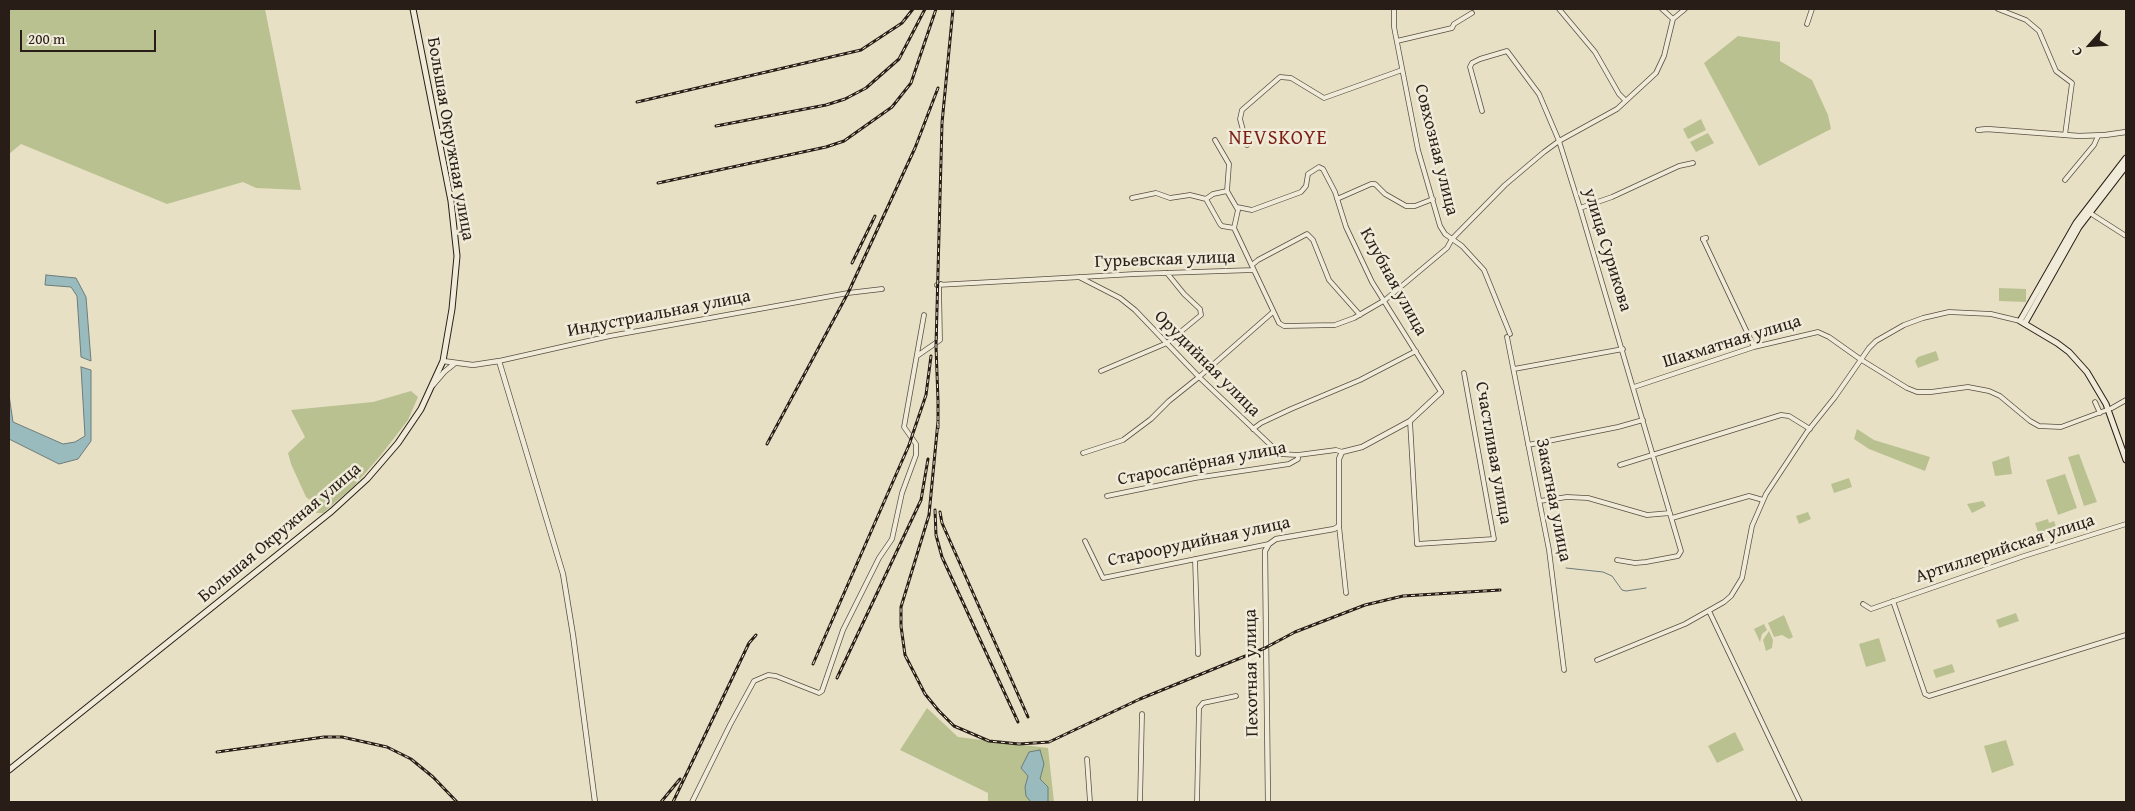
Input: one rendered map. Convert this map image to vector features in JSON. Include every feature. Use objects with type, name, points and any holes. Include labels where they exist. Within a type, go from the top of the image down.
[{"type":"main road","name":"Большая Окружная улица","points":[[9,770],[332,511],[367,479],[398,443],[421,409],[443,361],[449,334],[456,279],[455,232],[413,9]]},
{"type":"main road","points":[[2022,322],[2076,223],[2126,158]]},
{"type":"main road","points":[[2022,322],[2090,212],[2126,166]]},
{"type":"main road","points":[[2022,322],[2057,343],[2077,361],[2095,384],[2108,410],[2126,460]]},
{"type":"street","name":"Совхозная улица","points":[[1394,9],[1397,41],[1418,150],[1440,226],[1445,234],[1462,246],[1484,270],[1508,335]]},
{"type":"street","points":[[1558,9],[1595,52],[1619,94],[1625,100]]},
{"type":"street","points":[[1662,9],[1673,19]]},
{"type":"street","points":[[1215,140],[1229,164],[1227,191],[1237,207],[1238,216],[1234,228],[1279,323],[1284,326],[1335,325],[1360,315],[1385,300],[1447,248],[1452,239],[1505,185],[1559,141],[1616,109],[1656,73],[1661,65],[1673,19],[1685,9]]},
{"type":"street","points":[[1807,24],[1812,9]]},
{"type":"street","points":[[1998,9],[2026,20],[2040,31],[2056,70],[2072,84],[2065,135]]},
{"type":"street","points":[[1397,41],[1452,28],[1454,24],[1472,12]]},
{"type":"street","name":"улица Сурикова","points":[[1482,111],[1470,67],[1472,63],[1480,59],[1507,51],[1539,94],[1559,141],[1602,286],[1623,349],[1681,551],[1678,556],[1635,564],[1618,560]]},
{"type":"street","points":[[1247,145],[1240,119],[1242,110],[1280,77],[1291,78],[1324,98],[1402,70]]},
{"type":"street","points":[[1978,130],[2098,136],[2126,132]]},
{"type":"street","points":[[2065,180],[2094,145],[2098,136]]},
{"type":"street","points":[[1580,208],[1612,197],[1679,166],[1693,163]]},
{"type":"street","name":"Клубная улица","points":[[1237,207],[1252,210],[1301,192],[1306,186],[1308,174],[1319,168],[1327,174],[1372,282],[1441,392]]},
{"type":"street","points":[[1336,198],[1375,184],[1385,194],[1406,206],[1415,206],[1433,199]]},
{"type":"street","points":[[1206,199],[1213,194],[1227,191]]},
{"type":"street","points":[[1132,198],[1156,193],[1170,198],[1190,195],[1206,199],[1220,224],[1234,228]]},
{"type":"street","points":[[2090,212],[2126,236]]},
{"type":"street","points":[[1252,265],[1308,234],[1316,246],[1320,261],[1329,280],[1360,315]]},
{"type":"street","points":[[1704,238],[1754,348]]},
{"type":"street","name":"Гурьевская улица","points":[[1079,277],[1253,270]]},
{"type":"street","points":[[1101,371],[1167,343],[1202,312],[1167,273]]},
{"type":"street","points":[[917,356],[940,340],[939,284],[1079,277]]},
{"type":"street","name":"Орудийная улица","points":[[1079,277],[1120,298],[1135,310],[1199,377],[1280,454],[1298,455],[1336,450],[1342,452],[1362,447],[1410,421],[1441,392]]},
{"type":"street","name":"Индустриальная улица","points":[[443,361],[473,366],[628,333],[848,293],[882,290]]},
{"type":"street","points":[[1083,453],[1124,440],[1152,418],[1194,379],[1199,377],[1273,312]]},
{"type":"street","points":[[1598,660],[1685,624],[1724,602],[1738,588],[1742,578],[1752,526],[1762,500],[1860,360],[1869,348],[1884,336],[1904,325],[1932,315],[1949,312],[1991,314],[2022,322]]},
{"type":"street","points":[[692,802],[754,681],[768,675],[776,676],[819,693],[822,691],[843,630],[879,558],[892,539],[902,493],[916,455],[916,444],[904,427],[924,315]]},
{"type":"street","name":"Шахматная улица","points":[[1634,387],[1754,348],[1818,332],[1829,336],[1860,360],[1907,388],[1917,392],[1968,386],[1989,391],[2000,396],[2030,421],[2039,426],[2061,427],[2108,410],[2126,400]]},
{"type":"street","name":"Закатная улица","points":[[1508,335],[1557,601],[1564,670]]},
{"type":"street","points":[[1514,369],[1623,349]]},
{"type":"street","points":[[1252,429],[1291,408],[1366,377],[1416,351]]},
{"type":"street","points":[[499,361],[563,574],[595,802]]},
{"type":"street","points":[[433,385],[454,364]]},
{"type":"street","name":"Счастливая улица","points":[[1410,421],[1417,544],[1494,539],[1464,373]]},
{"type":"street","points":[[2095,402],[2100,413]]},
{"type":"street","points":[[1620,465],[1781,415],[1789,416],[1810,429]]},
{"type":"street","points":[[1528,445],[1618,427],[1643,420]]},
{"type":"street","points":[[1342,452],[1339,459],[1339,526],[1346,593]]},
{"type":"street","name":"Старосапёрная улица","points":[[1107,496],[1195,478],[1289,464],[1298,460],[1298,455]]},
{"type":"street","points":[[1672,518],[1749,496],[1762,500]]},
{"type":"street","points":[[1540,501],[1567,497],[1588,498],[1647,515],[1670,513]]},
{"type":"street","name":"Артиллерийская улица","points":[[1863,604],[1871,609],[1954,579],[2126,524]]},
{"type":"street","name":"Староорудийная улица","points":[[1085,540],[1103,578],[1269,544],[1276,539],[1334,529],[1339,526]]},
{"type":"street","name":"Пехотная улица","points":[[1268,802],[1265,551],[1269,544]]},
{"type":"street","points":[[1195,559],[1198,654]]},
{"type":"street","points":[[1892,601],[1925,694],[1929,696],[2126,635]]},
{"type":"street","points":[[1709,611],[1800,802]]},
{"type":"street","points":[[1197,802],[1199,708],[1203,703],[1236,696]]},
{"type":"street","points":[[1140,802],[1142,714]]},
{"type":"street","points":[[1087,759],[1090,802]]},
{"type":"green space","points":[[9,9],[265,9],[301,190],[256,188],[243,182],[167,204],[21,144],[9,154]]},
{"type":"green space","points":[[1738,36],[1780,42],[1780,61],[1812,80],[1828,115],[1831,129],[1759,166],[1704,63]]},
{"type":"green space","points":[[1701,119],[1706,130],[1688,139],[1683,129]]},
{"type":"green space","points":[[1708,133],[1714,143],[1696,152],[1690,142]]},
{"type":"green space","points":[[1999,288],[2026,289],[2026,302],[1999,301]]},
{"type":"green space","points":[[1936,351],[1939,360],[1918,368],[1915,361],[1918,357]]},
{"type":"green space","points":[[411,391],[418,397],[408,420],[381,455],[354,486],[323,513],[316,513],[319,507],[306,497],[288,453],[305,437],[291,410],[373,402]]},
{"type":"green space","points":[[1857,429],[1874,440],[1930,457],[1925,471],[1869,449],[1854,439]]},
{"type":"green space","points":[[2079,454],[2097,502],[2084,506],[2068,457]]},
{"type":"green space","points":[[2009,456],[2012,474],[1995,476],[1992,462]]},
{"type":"green space","points":[[2065,474],[2077,508],[2058,515],[2046,480]]},
{"type":"green space","points":[[1849,478],[1852,487],[1834,493],[1831,484]]},
{"type":"green space","points":[[1983,501],[1986,506],[1972,513],[1967,504]]},
{"type":"green space","points":[[1808,512],[1811,519],[1799,524],[1796,516]]},
{"type":"green space","points":[[2048,519],[2049,523],[2054,521],[2057,529],[2039,535],[2035,523]]},
{"type":"green space","points":[[2016,613],[2019,621],[1999,628],[1996,620]]},
{"type":"green space","points":[[1784,615],[1793,637],[1789,639],[1782,635],[1774,637],[1768,623]]},
{"type":"green space","points":[[1764,624],[1767,630],[1762,634],[1760,642],[1754,629]]},
{"type":"green space","points":[[1769,631],[1773,640],[1772,648],[1766,651],[1763,640]]},
{"type":"green space","points":[[1879,638],[1886,661],[1866,667],[1859,644]]},
{"type":"green space","points":[[1952,664],[1955,672],[1936,678],[1933,670]]},
{"type":"green space","points":[[927,708],[958,737],[1048,748],[1054,802],[988,802],[988,793],[900,750]]},
{"type":"green space","points":[[1735,732],[1744,750],[1717,763],[1708,746]]},
{"type":"green space","points":[[2006,740],[2014,765],[1992,773],[1984,746]]},
{"type":"water","points":[[46,275],[76,278],[86,297],[91,361],[81,357],[77,296],[71,287],[45,285]]},
{"type":"water","points":[[81,367],[91,370],[91,441],[78,459],[59,464],[9,439],[9,395],[13,422],[63,444],[75,442],[85,436]]},
{"type":"water","points":[[1040,750],[1044,764],[1040,779],[1048,787],[1048,802],[1031,802],[1026,796],[1025,787],[1028,776],[1021,768],[1029,752]]},
{"type":"waterway","points":[[1566,568],[1603,572],[1612,576],[1622,590],[1646,588]]},
{"type":"railway","points":[[637,102],[861,50],[902,23],[913,9]]},
{"type":"railway","points":[[716,126],[826,105],[845,99],[866,88],[899,59],[925,9]]},
{"type":"railway","points":[[658,183],[826,147],[844,141],[892,107],[911,83],[936,9]]},
{"type":"railway","points":[[938,428],[936,346],[942,123],[953,9]]},
{"type":"railway","points":[[767,444],[848,293],[915,148],[938,88]]},
{"type":"railway","points":[[852,263],[875,216]]},
{"type":"railway","points":[[813,664],[909,445],[926,395],[931,356]]},
{"type":"railway","points":[[938,421],[929,515],[901,607],[901,626],[905,655],[925,694],[939,711],[954,726],[989,741],[1019,744],[1049,742],[1140,699],[1265,648],[1295,632],[1365,605],[1403,596],[1500,590]]},
{"type":"railway","points":[[837,678],[921,500],[928,459]]},
{"type":"railway","points":[[935,510],[936,535],[942,557],[1018,722]]},
{"type":"railway","points":[[940,512],[942,523],[1028,717]]},
{"type":"railway","points":[[673,802],[749,643],[756,635]]},
{"type":"railway","points":[[217,752],[324,737],[342,737],[387,747],[411,759],[433,777],[457,802]]},
{"type":"railway","points":[[661,802],[680,779]]},
{"type":"district","name":"NEVSKOYE","points":[[1278,139]]}]
